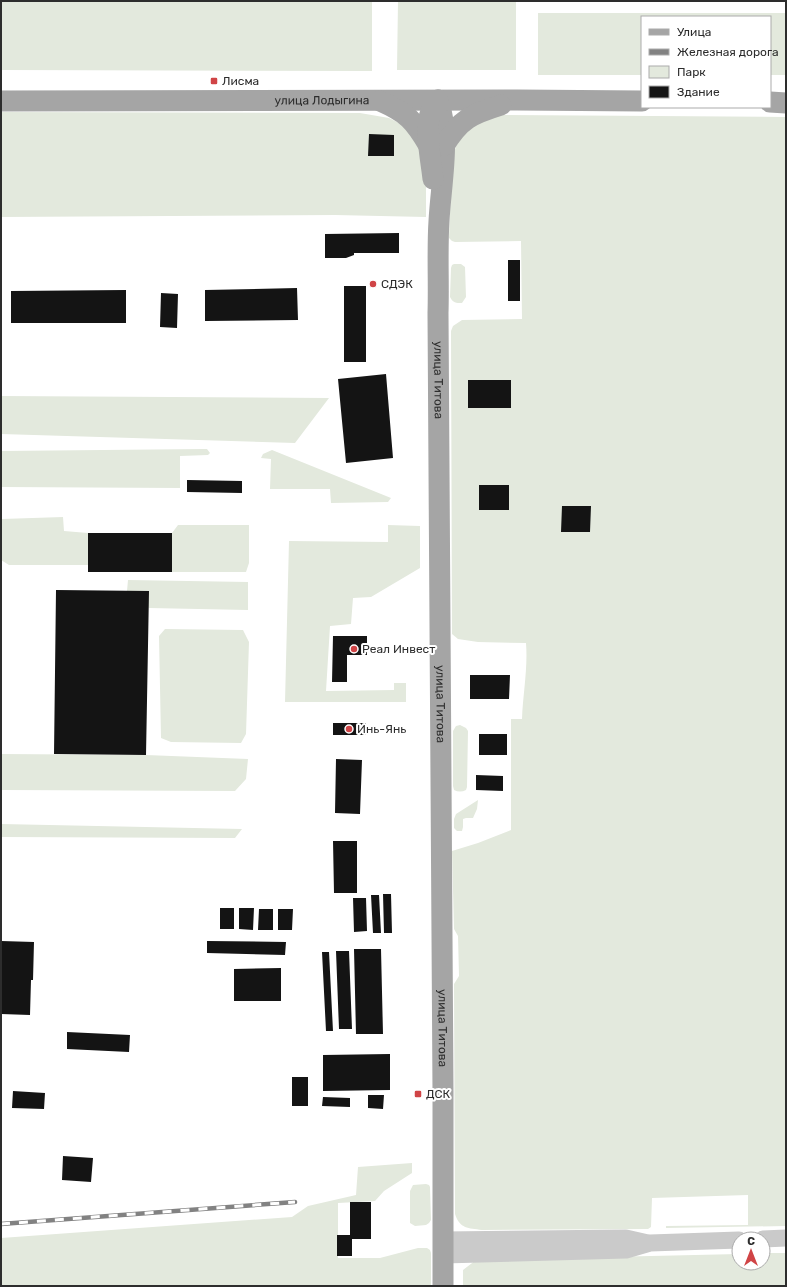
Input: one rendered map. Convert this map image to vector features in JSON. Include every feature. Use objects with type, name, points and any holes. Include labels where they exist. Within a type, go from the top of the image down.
[{"type":"main road","points":[[378,100],[398,109],[437,146],[464,120],[480,112],[517,100]]},
{"type":"main road","name":"улица Титова","points":[[438,100],[431,112],[428,123],[437,146],[439,223],[438,312],[444,1092],[443,1286]]},
{"type":"main road","name":"улица Лодыгина","points":[[1,101],[641,101]]},
{"type":"main road","points":[[771,102],[786,102]]},
{"type":"street","points":[[771,1239],[786,1238]]},
{"type":"street","points":[[443,1247],[626,1250],[650,1243],[731,1240]]},
{"type":"green space","points":[[1,1],[372,1],[372,71],[1,70]]},
{"type":"green space","points":[[398,1],[516,1],[516,70],[397,70]]},
{"type":"green space","points":[[538,13],[786,13],[786,75],[771,75],[771,16],[641,16],[641,75],[538,75]]},
{"type":"green space","points":[[1,112],[360,113],[389,118],[407,127],[422,149],[426,175],[426,217],[335,215],[1,217]]},
{"type":"green space","points":[[495,115],[786,117],[786,1226],[666,1228],[666,1226],[748,1225],[748,1195],[652,1198],[651,1227],[648,1229],[482,1230],[465,1227],[459,1223],[455,1214],[454,984],[459,976],[458,936],[454,929],[452,851],[511,830],[511,719],[522,719],[526,662],[526,643],[478,642],[458,639],[452,634],[451,331],[453,326],[462,320],[522,319],[521,241],[455,242],[449,238],[452,157],[458,141],[467,130]]},
{"type":"green space","points":[[454,264],[461,264],[465,267],[466,297],[462,303],[455,302],[450,297],[451,268]]},
{"type":"green space","points":[[1,396],[329,398],[295,443],[1,434]]},
{"type":"green space","points":[[207,449],[210,453],[208,455],[180,456],[180,488],[1,487],[1,451]]},
{"type":"green space","points":[[272,450],[391,498],[388,502],[331,503],[330,489],[270,489],[271,459],[261,458],[263,454]]},
{"type":"green space","points":[[63,517],[64,531],[88,533],[88,565],[9,565],[1,560],[2,519]]},
{"type":"green space","points":[[178,525],[249,525],[249,563],[246,572],[172,572],[172,533]]},
{"type":"green space","points":[[388,525],[420,526],[420,568],[371,597],[353,598],[351,624],[330,626],[326,691],[394,690],[394,683],[406,683],[406,702],[285,702],[289,541],[388,542]]},
{"type":"green space","points":[[128,580],[248,582],[248,610],[149,608],[127,591]]},
{"type":"green space","points":[[165,629],[243,630],[249,642],[246,734],[241,743],[171,742],[161,738],[159,636]]},
{"type":"green space","points":[[460,725],[468,731],[467,787],[466,790],[460,792],[454,790],[453,786],[453,731],[456,726]]},
{"type":"green space","points":[[1,754],[146,755],[248,759],[246,779],[235,791],[1,790]]},
{"type":"green space","points":[[478,800],[477,809],[473,818],[463,819],[462,831],[457,831],[454,828],[454,819],[456,814]]},
{"type":"green space","points":[[1,824],[242,829],[235,838],[1,837]]},
{"type":"green space","points":[[412,1163],[412,1173],[384,1191],[375,1201],[338,1203],[338,1258],[380,1258],[418,1248],[427,1248],[431,1253],[431,1286],[1,1286],[1,1238],[292,1217],[308,1206],[356,1195],[358,1167]]},
{"type":"green space","points":[[426,1184],[430,1187],[431,1220],[426,1225],[415,1226],[410,1223],[410,1191],[413,1185]]},
{"type":"green space","points":[[771,1253],[786,1253],[786,1286],[463,1286],[463,1270],[476,1260],[731,1254],[731,1271],[771,1271]]},
{"type":"building","points":[[369,134],[394,135],[394,156],[368,156]]},
{"type":"building","points":[[399,233],[399,253],[354,253],[354,255],[346,258],[325,258],[325,234]]},
{"type":"building","points":[[508,260],[520,260],[520,301],[508,301]]},
{"type":"building","points":[[344,286],[366,286],[366,362],[344,362]]},
{"type":"building","points":[[297,288],[298,320],[205,321],[205,290]]},
{"type":"building","points":[[126,290],[126,323],[11,323],[11,291]]},
{"type":"building","points":[[161,293],[178,294],[177,328],[160,327]]},
{"type":"building","points":[[386,374],[393,458],[346,463],[338,379]]},
{"type":"building","points":[[468,380],[511,380],[511,408],[468,408]]},
{"type":"building","points":[[187,480],[242,481],[242,493],[187,492]]},
{"type":"building","points":[[479,485],[509,485],[509,510],[479,510]]},
{"type":"building","points":[[562,506],[591,506],[590,532],[561,532]]},
{"type":"building","points":[[88,533],[172,533],[172,572],[88,572]]},
{"type":"building","points":[[56,590],[149,591],[146,755],[54,754]]},
{"type":"building","points":[[333,636],[367,636],[367,655],[347,655],[347,682],[332,682]]},
{"type":"building","points":[[470,675],[510,675],[509,699],[470,699]]},
{"type":"building","name":"Инь-Янь","points":[[333,723],[366,723],[366,735],[333,735]]},
{"type":"building","points":[[479,734],[507,734],[507,755],[479,755]]},
{"type":"building","points":[[336,759],[362,760],[360,814],[335,813]]},
{"type":"building","points":[[476,775],[503,776],[503,791],[476,790]]},
{"type":"building","points":[[333,841],[357,841],[357,893],[334,893]]},
{"type":"building","points":[[383,894],[391,894],[392,933],[384,933]]},
{"type":"building","points":[[371,895],[379,895],[381,933],[373,933]]},
{"type":"building","points":[[353,898],[366,898],[367,931],[354,932]]},
{"type":"building","points":[[220,908],[234,908],[234,929],[220,929]]},
{"type":"building","points":[[239,908],[254,908],[253,930],[239,929]]},
{"type":"building","points":[[259,909],[273,909],[273,930],[258,930]]},
{"type":"building","points":[[278,909],[293,909],[292,930],[278,930]]},
{"type":"building","points":[[1,941],[34,942],[30,1015],[1,1014]]},
{"type":"building","points":[[207,941],[286,942],[285,955],[207,953]]},
{"type":"building","points":[[354,949],[381,949],[383,1034],[356,1034]]},
{"type":"building","points":[[336,951],[349,951],[352,1029],[339,1029]]},
{"type":"building","points":[[322,952],[329,952],[333,1031],[326,1031]]},
{"type":"building","points":[[281,968],[281,1001],[234,1001],[234,969]]},
{"type":"building","points":[[67,1032],[130,1035],[129,1052],[67,1049]]},
{"type":"building","points":[[390,1054],[390,1090],[323,1091],[323,1055]]},
{"type":"building","points":[[292,1077],[308,1077],[308,1106],[292,1106]]},
{"type":"building","points":[[13,1091],[45,1093],[44,1109],[12,1108]]},
{"type":"building","points":[[368,1095],[384,1095],[383,1109],[368,1108]]},
{"type":"building","points":[[323,1097],[350,1098],[350,1107],[322,1106]]},
{"type":"building","points":[[63,1156],[93,1158],[91,1182],[62,1180]]},
{"type":"building","points":[[350,1202],[371,1202],[371,1239],[352,1239],[352,1256],[337,1256],[337,1235],[350,1235]]},
{"type":"railway","points":[[1,1224],[295,1202]]},
{"type":"place","name":"Лисма","points":[[214,81]]},
{"type":"place","name":"СДЭК","points":[[373,284]]},
{"type":"place","name":"Реал Инвест","points":[[354,649]]},
{"type":"place","name":"Инь-Янь","points":[[349,729]]},
{"type":"place","name":"ДСК","points":[[418,1094]]}]
